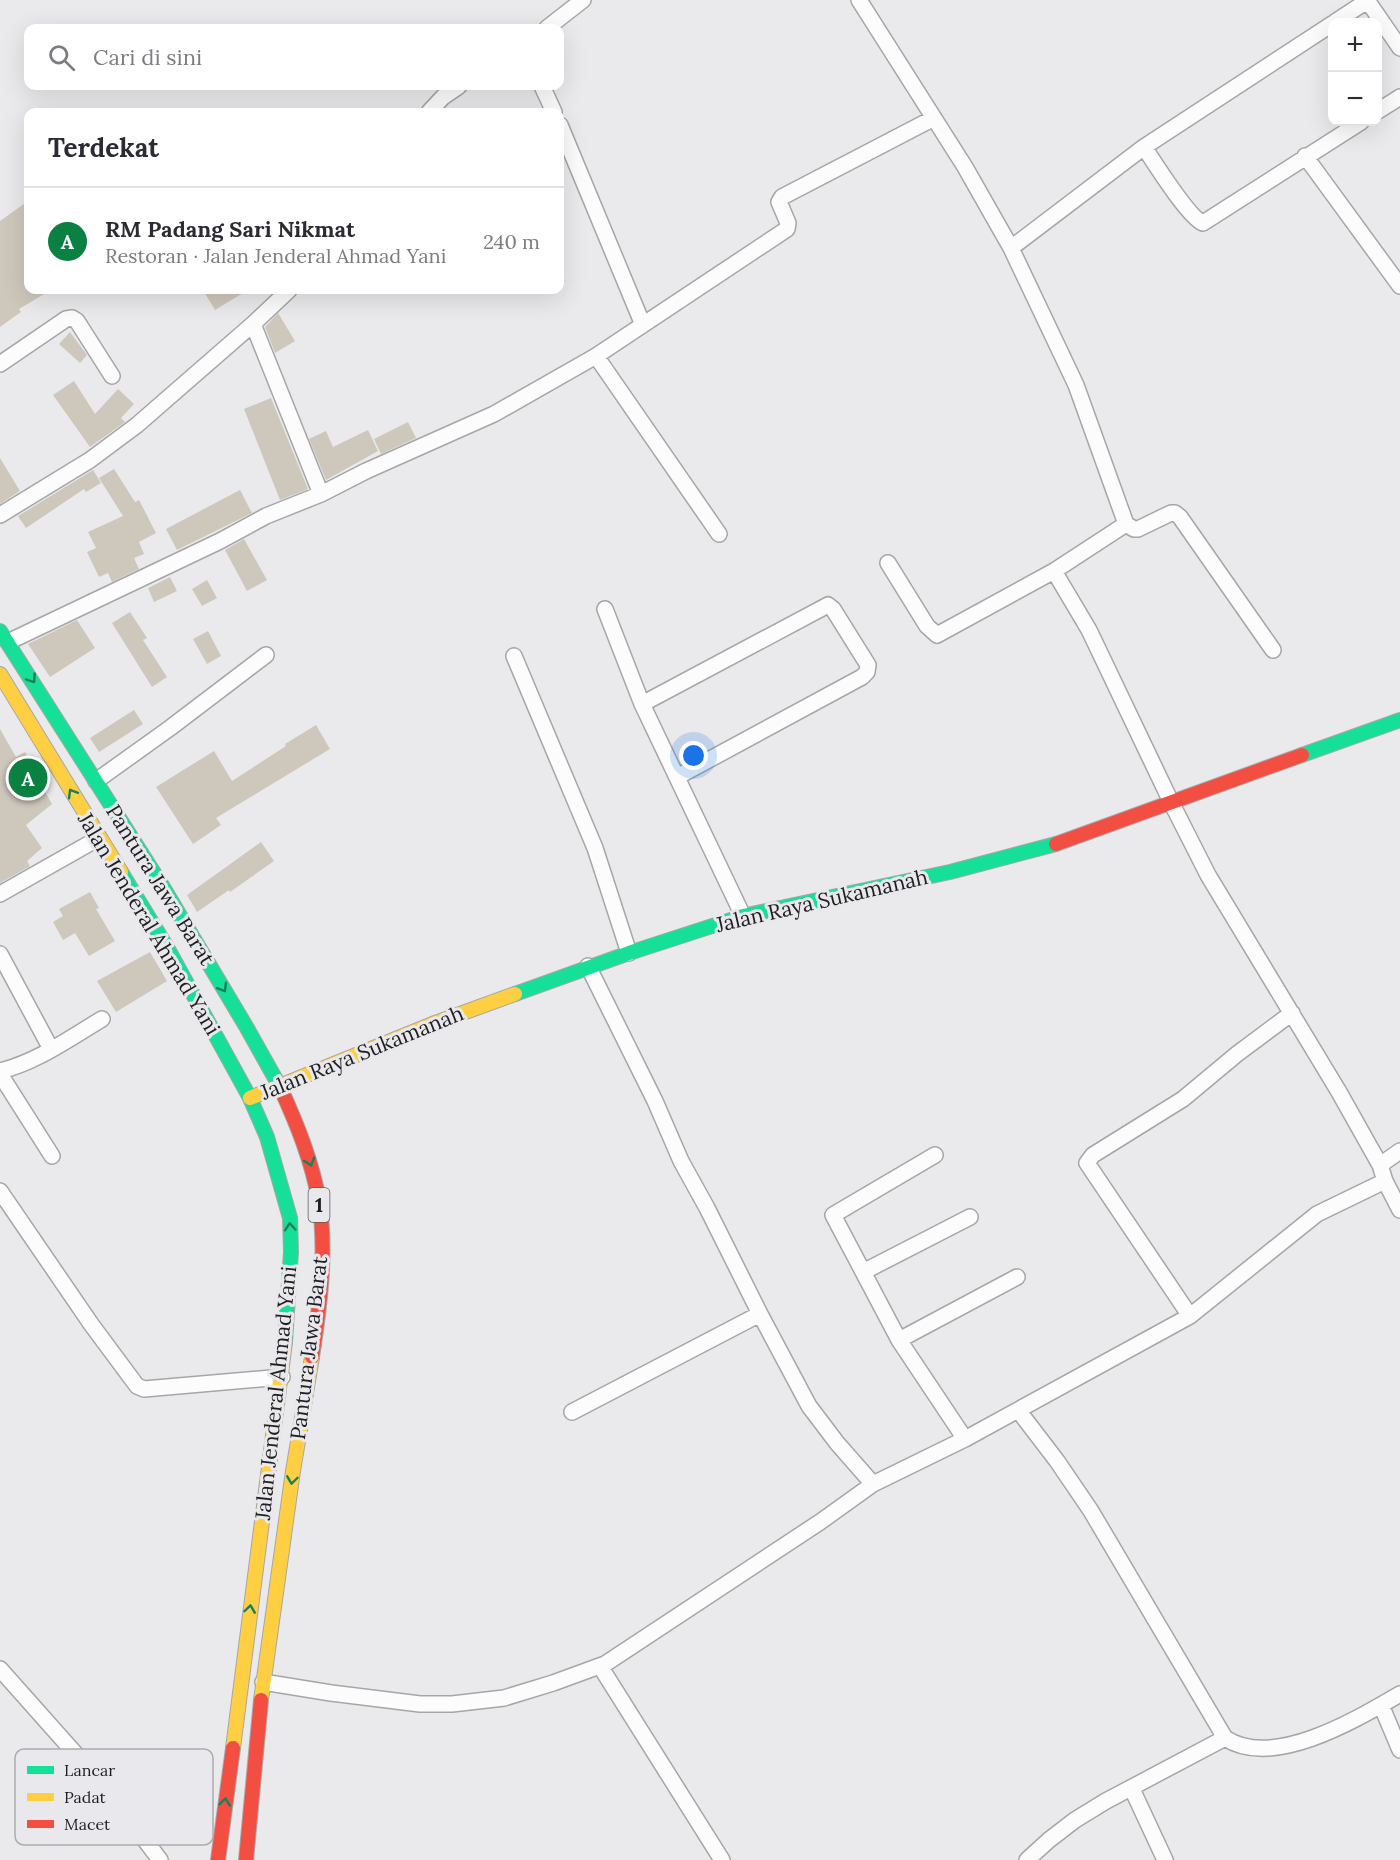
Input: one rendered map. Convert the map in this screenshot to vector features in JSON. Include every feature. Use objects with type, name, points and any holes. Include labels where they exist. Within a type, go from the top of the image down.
[{"type":"main road","name":"Pantura Jawa Barat","points":[[4,636],[186,924],[279,1086],[299,1129],[312,1165],[319,1204],[321,1265],[313,1345],[263,1682],[246,1860]]},
{"type":"main road","name":"Jalan Jenderal Ahmad Yani","points":[[0,674],[168,950],[250,1098],[267,1137],[290,1218],[291,1252],[282,1377],[218,1860]]},
{"type":"main road","name":"Jalan Raya Sukamanah","points":[[250,1098],[435,1023],[588,966],[743,916],[874,889],[1006,858],[1062,842],[1400,720]]},
{"type":"street","points":[[859,0],[965,167],[1011,248],[1077,385],[1126,524],[1134,530],[1171,513],[1180,517],[1273,650]]},
{"type":"street","points":[[551,24],[573,3]]},
{"type":"street","points":[[1342,18],[1364,3],[1369,3],[1379,18]]},
{"type":"street","points":[[1382,22],[1400,48]]},
{"type":"street","points":[[1011,248],[1144,147],[1328,27]]},
{"type":"street","points":[[433,108],[453,90]]},
{"type":"street","points":[[544,90],[552,108]]},
{"type":"street","points":[[1382,108],[1400,97]]},
{"type":"street","points":[[4,636],[220,541],[266,516],[321,494],[366,471],[494,414],[596,356],[788,228],[779,202],[782,197],[934,118]]},
{"type":"street","points":[[1144,147],[1192,215],[1203,223],[1354,126]]},
{"type":"street","points":[[564,136],[643,325]]},
{"type":"street","points":[[1305,156],[1400,286]]},
{"type":"street","points":[[0,515],[90,460],[137,425],[285,294]]},
{"type":"street","points":[[0,364],[66,319],[72,318],[77,321],[112,376]]},
{"type":"street","points":[[253,324],[321,494]]},
{"type":"street","points":[[596,356],[718,534]]},
{"type":"street","points":[[888,563],[927,626],[937,635],[1054,571],[1126,524]]},
{"type":"street","points":[[1054,571],[1089,630],[1208,875],[1292,1013],[1380,1165],[1384,1181],[1400,1210]]},
{"type":"street","points":[[642,704],[828,605],[833,609],[868,665],[867,672],[862,677],[677,777]]},
{"type":"street","points":[[605,609],[642,704],[743,916]]},
{"type":"street","points":[[96,781],[266,655]]},
{"type":"street","points":[[514,656],[596,848],[629,953]]},
{"type":"street","points":[[0,894],[99,838]]},
{"type":"street","points":[[0,954],[51,1049]]},
{"type":"street","points":[[588,966],[655,1101],[681,1161],[809,1406],[837,1443],[873,1484]]},
{"type":"street","points":[[1190,1316],[1088,1163],[1093,1155],[1184,1099],[1237,1054],[1292,1013]]},
{"type":"street","points":[[52,1156],[0,1073],[51,1049],[102,1019]]},
{"type":"street","points":[[1380,1165],[1400,1151]]},
{"type":"street","points":[[935,1155],[833,1215],[898,1340],[965,1439]]},
{"type":"street","points":[[263,1682],[420,1704],[452,1704],[504,1698],[600,1666],[728,1585],[873,1484],[965,1439],[1190,1316],[1317,1214],[1384,1181]]},
{"type":"street","points":[[0,1191],[91,1324],[137,1386],[144,1389],[282,1377]]},
{"type":"street","points":[[863,1272],[970,1217]]},
{"type":"street","points":[[898,1340],[1017,1277]]},
{"type":"street","points":[[572,1412],[760,1314]]},
{"type":"street","points":[[1018,1410],[1091,1511],[1225,1738],[1235,1745],[1280,1748],[1340,1727],[1400,1694]]},
{"type":"street","points":[[600,1666],[722,1860]]},
{"type":"street","points":[[0,1669],[71,1749]]},
{"type":"street","points":[[1381,1705],[1400,1750]]},
{"type":"street","points":[[1027,1860],[1048,1840],[1075,1820],[1106,1801],[1225,1738]]},
{"type":"street","points":[[1132,1789],[1165,1860]]},
{"type":"street","points":[[149,1845],[160,1860]]},
{"type":"building","points":[[24,204],[24,294],[44,294],[19,309],[21,312],[0,327],[0,221]]},
{"type":"building","points":[[205,294],[241,294],[215,310]]},
{"type":"building","points":[[278,313],[295,341],[275,353],[265,327]]},
{"type":"building","points":[[70,332],[87,355],[80,363],[59,344]]},
{"type":"building","points":[[74,381],[95,414],[118,389],[134,404],[121,418],[125,422],[90,447],[53,395]]},
{"type":"building","points":[[271,398],[308,489],[280,500],[244,409]]},
{"type":"building","points":[[408,422],[416,438],[381,454],[374,439]]},
{"type":"building","points":[[368,430],[378,451],[326,480],[309,439],[326,431],[333,447]]},
{"type":"building","points":[[0,458],[20,491],[0,504]]},
{"type":"building","points":[[114,469],[135,502],[139,500],[156,533],[139,542],[144,554],[134,558],[139,569],[112,582],[108,573],[99,577],[87,552],[96,548],[88,532],[123,516],[99,478]]},
{"type":"building","points":[[93,470],[101,483],[86,492],[84,489],[26,528],[18,516]]},
{"type":"building","points":[[240,490],[252,513],[177,550],[166,529]]},
{"type":"building","points":[[244,539],[267,580],[247,591],[225,550]]},
{"type":"building","points":[[170,577],[177,591],[154,602],[148,588]]},
{"type":"building","points":[[207,580],[217,598],[202,606],[192,589]]},
{"type":"building","points":[[130,612],[147,638],[143,640],[167,677],[152,687],[112,623]]},
{"type":"building","points":[[77,620],[95,648],[50,677],[28,644]]},
{"type":"building","points":[[208,631],[221,656],[207,664],[193,639]]},
{"type":"building","points":[[134,710],[143,724],[99,752],[90,738]]},
{"type":"building","points":[[316,725],[330,749],[216,818],[221,825],[193,844],[156,787],[214,751],[232,781]]},
{"type":"building","points":[[0,729],[16,757],[25,752],[32,765],[30,766],[52,804],[26,825],[42,848],[27,861],[30,866],[0,883]]},
{"type":"building","points":[[261,842],[274,861],[197,912],[187,895]]},
{"type":"building","points":[[90,892],[99,908],[96,909],[115,941],[89,956],[75,933],[63,940],[53,922],[63,916],[59,909]]},
{"type":"building","points":[[150,952],[167,981],[116,1012],[97,981]]},
{"type":"traffic: fast","points":[[0,631],[163,887],[280,1087]]},
{"type":"traffic: fast","points":[[1302,755],[1400,720]]},
{"type":"traffic: fast","points":[[515,994],[629,953],[743,916],[950,872],[1056,844]]},
{"type":"traffic: fast","points":[[121,872],[168,949],[250,1098],[267,1137],[290,1218],[291,1252],[285,1342]]},
{"type":"traffic: slow","points":[[0,674],[121,872]]},
{"type":"traffic: slow","points":[[250,1098],[435,1023],[515,994]]},
{"type":"traffic: slow","points":[[233,1748],[285,1342]]},
{"type":"traffic: slow","points":[[261,1700],[293,1471],[312,1357]]},
{"type":"traffic: jam","points":[[1056,844],[1302,755]]},
{"type":"traffic: jam","points":[[280,1087],[308,1157],[319,1201],[322,1279],[312,1357]]},
{"type":"traffic: jam","points":[[246,1860],[261,1700]]},
{"type":"traffic: jam","points":[[218,1860],[233,1748]]},
{"type":"place","name":"RM Padang Sari Nikmat","points":[[28,778]]}]
